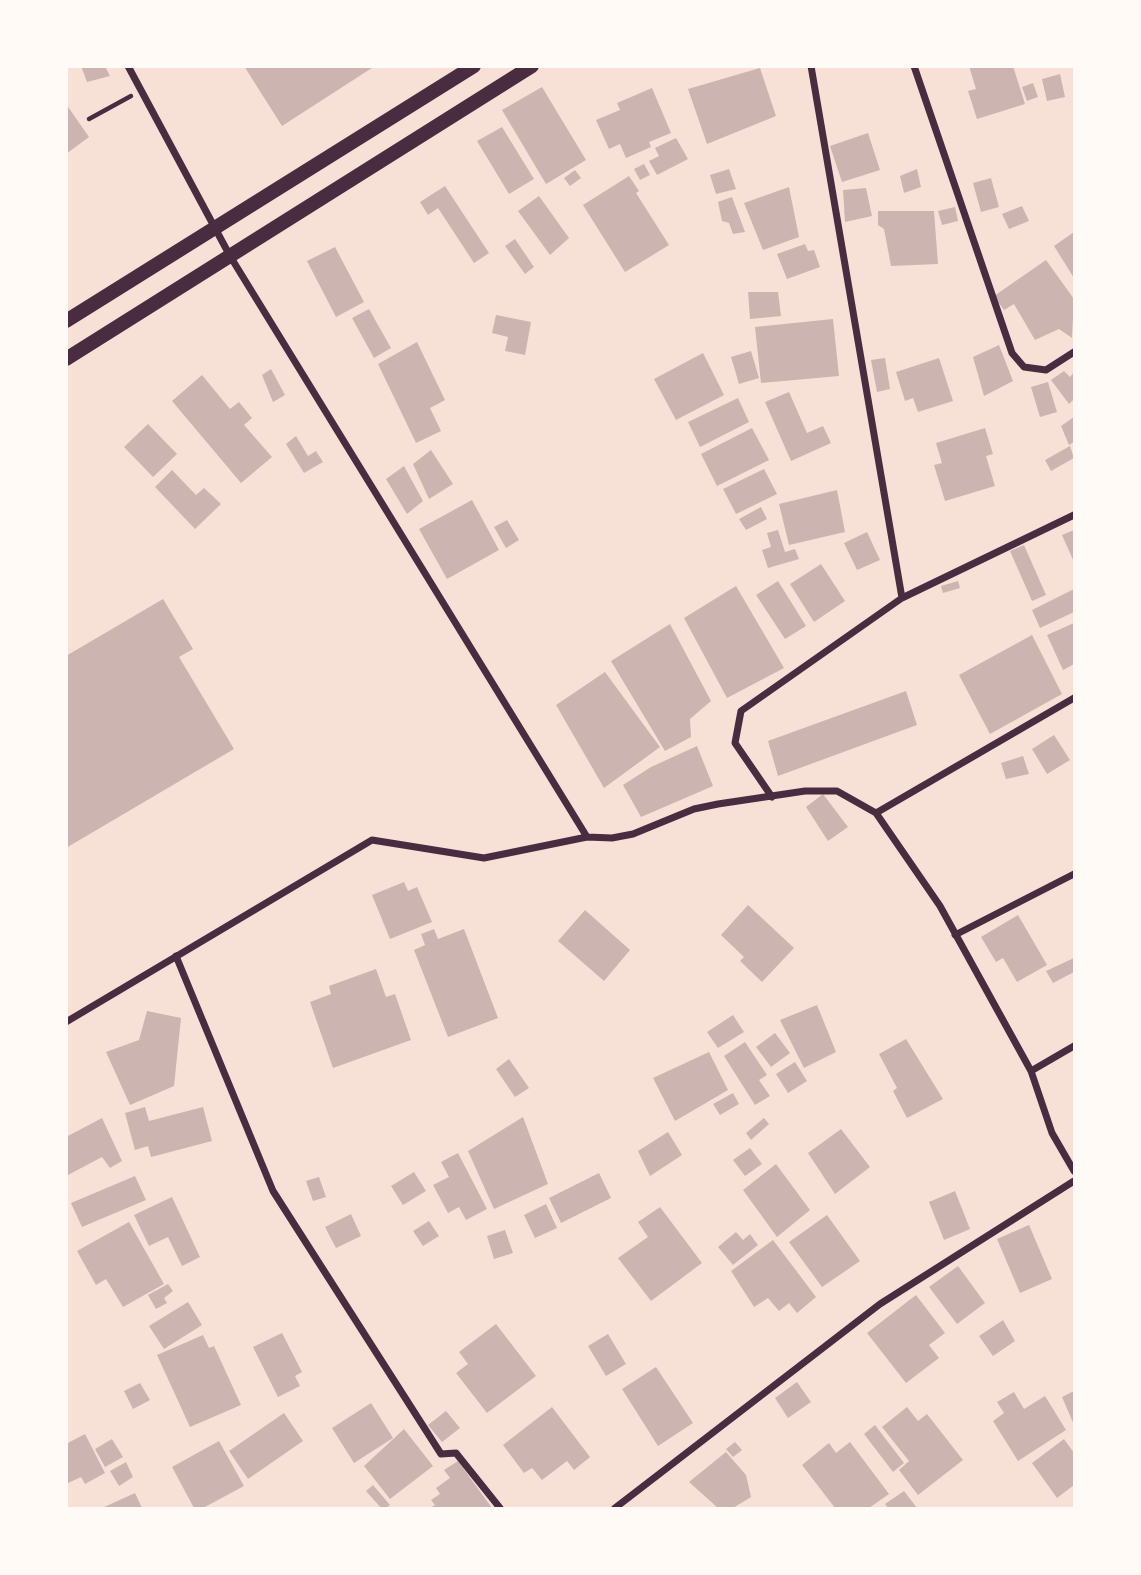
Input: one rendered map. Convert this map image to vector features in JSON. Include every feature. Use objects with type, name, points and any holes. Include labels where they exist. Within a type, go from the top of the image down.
[{"type":"main road","points":[[66,321],[474,66]]},
{"type":"main road","points":[[66,359],[532,66]]},
{"type":"street","points":[[128,66],[230,256],[587,837]]},
{"type":"street","points":[[811,66],[902,598]]},
{"type":"street","points":[[914,66],[1013,353],[1024,367],[1046,370],[1074,352]]},
{"type":"street","points":[[772,797],[736,743],[741,711],[902,598],[1074,515]]},
{"type":"street","points":[[876,813],[1074,698]]},
{"type":"street","points":[[66,1022],[373,839],[484,858],[587,837],[612,838],[633,834],[694,809],[805,791],[837,791],[876,813],[915,868],[1031,1071],[1052,1133],[1074,1171]]},
{"type":"street","points":[[955,935],[1074,874]]},
{"type":"street","points":[[176,956],[272,1191],[441,1454],[456,1453],[500,1508]]},
{"type":"street","points":[[1031,1071],[1074,1046]]},
{"type":"street","points":[[615,1508],[880,1304],[1074,1181]]},
{"type":"path","points":[[89,119],[141,91]]},
{"type":"building","points":[[81,66],[105,66],[110,76],[87,82]]},
{"type":"building","points":[[244,66],[375,66],[282,126]]},
{"type":"building","points":[[969,66],[1013,66],[1025,104],[977,119],[968,91],[976,89]]},
{"type":"building","points":[[760,68],[776,116],[707,144],[688,89]]},
{"type":"building","points":[[1060,74],[1065,97],[1047,101],[1042,79]]},
{"type":"building","points":[[1033,83],[1038,97],[1027,101],[1022,87]]},
{"type":"building","points":[[542,87],[586,160],[546,184],[502,110]]},
{"type":"building","points":[[652,88],[671,133],[649,142],[651,147],[626,158],[620,144],[609,149],[596,120],[620,110],[617,103]]},
{"type":"building","points":[[66,104],[89,137],[66,154]]},
{"type":"building","points":[[502,127],[534,179],[509,194],[477,141]]},
{"type":"building","points":[[868,133],[880,170],[842,182],[830,146]]},
{"type":"building","points":[[676,138],[688,159],[657,175],[649,161],[659,156],[655,148]]},
{"type":"building","points":[[644,164],[650,175],[640,180],[634,169]]},
{"type":"building","points":[[729,169],[736,189],[716,194],[710,175]]},
{"type":"building","points":[[917,169],[921,187],[904,193],[900,176]]},
{"type":"building","points":[[575,170],[581,178],[570,186],[564,178]]},
{"type":"building","points":[[629,176],[639,191],[636,193],[669,245],[625,272],[583,205]]},
{"type":"building","points":[[991,178],[999,207],[981,212],[973,183]]},
{"type":"building","points":[[445,186],[489,253],[474,263],[438,208],[428,215],[420,202]]},
{"type":"building","points":[[789,187],[799,237],[763,250],[744,203]]},
{"type":"building","points":[[866,188],[872,216],[845,222],[843,190]]},
{"type":"building","points":[[539,196],[569,238],[550,255],[518,211]]},
{"type":"building","points":[[732,197],[745,232],[733,234],[729,223],[722,221],[718,202]]},
{"type":"building","points":[[1022,206],[1029,221],[1009,229],[1002,214]]},
{"type":"building","points":[[955,207],[958,221],[942,225],[938,211]]},
{"type":"building","points":[[878,211],[934,211],[938,264],[891,266],[884,229],[878,225]]},
{"type":"building","points":[[1074,232],[1074,278],[1054,246]]},
{"type":"building","points":[[515,239],[534,267],[525,274],[505,246]]},
{"type":"building","points":[[805,244],[808,251],[814,250],[820,267],[787,279],[777,254]]},
{"type":"building","points":[[335,247],[364,302],[336,317],[307,261]]},
{"type":"building","points":[[1046,260],[1074,299],[1072,338],[1059,329],[1035,340],[1014,304],[1004,310],[994,296]]},
{"type":"building","points":[[748,292],[778,292],[781,316],[750,319]]},
{"type":"building","points":[[369,309],[391,348],[374,358],[352,318]]},
{"type":"building","points":[[496,315],[531,322],[525,355],[505,351],[508,337],[492,333]]},
{"type":"building","points":[[833,319],[839,376],[761,383],[755,327]]},
{"type":"building","points":[[417,342],[445,400],[430,408],[441,431],[416,443],[378,364]]},
{"type":"building","points":[[999,345],[1013,381],[984,396],[973,357]]},
{"type":"building","points":[[751,351],[759,378],[739,384],[731,357]]},
{"type":"building","points":[[703,353],[724,395],[676,420],[654,379]]},
{"type":"building","points":[[885,358],[890,389],[877,392],[871,360]]},
{"type":"building","points":[[939,358],[953,401],[918,412],[913,398],[905,401],[896,372]]},
{"type":"building","points":[[271,369],[285,395],[273,402],[262,375]]},
{"type":"building","points":[[1064,371],[1070,377],[1074,372],[1074,399],[1069,404],[1051,380]]},
{"type":"building","points":[[202,375],[230,409],[239,402],[252,418],[244,425],[272,457],[241,483],[172,401]]},
{"type":"building","points":[[1048,382],[1057,412],[1040,417],[1031,387]]},
{"type":"building","points":[[789,392],[807,433],[823,426],[831,443],[791,461],[765,402]]},
{"type":"building","points":[[738,398],[749,422],[700,447],[688,422]]},
{"type":"building","points":[[1074,417],[1074,442],[1069,445],[1061,426]]},
{"type":"building","points":[[148,424],[177,454],[153,477],[124,447]]},
{"type":"building","points":[[752,428],[769,460],[717,486],[701,454]]},
{"type":"building","points":[[985,428],[993,454],[986,456],[995,486],[945,501],[934,465],[942,463],[936,443]]},
{"type":"building","points":[[296,436],[308,456],[316,451],[323,462],[304,473],[286,444]]},
{"type":"building","points":[[1070,446],[1074,458],[1051,471],[1045,460]]},
{"type":"building","points":[[431,450],[453,484],[429,499],[413,464]]},
{"type":"building","points":[[404,466],[423,501],[407,514],[386,479]]},
{"type":"building","points":[[764,469],[777,494],[736,514],[723,489]]},
{"type":"building","points":[[172,470],[196,495],[204,488],[221,504],[195,529],[155,487]]},
{"type":"building","points":[[837,490],[845,532],[789,545],[779,504]]},
{"type":"building","points":[[472,500],[499,550],[447,579],[419,529]]},
{"type":"building","points":[[761,507],[767,519],[746,530],[739,519]]},
{"type":"building","points":[[507,520],[519,540],[506,548],[494,527]]},
{"type":"building","points":[[778,530],[785,552],[795,549],[799,559],[768,568],[762,550],[771,547],[767,533]]},
{"type":"building","points":[[1074,530],[1074,562],[1062,535]]},
{"type":"building","points":[[867,532],[880,560],[857,570],[844,543]]},
{"type":"building","points":[[1024,545],[1046,595],[1032,601],[1010,551]]},
{"type":"building","points":[[821,564],[845,601],[814,622],[790,584]]},
{"type":"building","points":[[778,581],[806,626],[785,639],[756,595]]},
{"type":"building","points":[[958,581],[960,588],[943,593],[941,586]]},
{"type":"building","points":[[736,586],[784,668],[727,698],[684,618]]},
{"type":"building","points":[[1074,589],[1074,612],[1040,628],[1032,610]]},
{"type":"building","points":[[163,599],[193,649],[179,657],[234,749],[66,848],[66,656]]},
{"type":"building","points":[[1074,623],[1074,664],[1063,670],[1047,635]]},
{"type":"building","points":[[670,624],[711,701],[690,719],[691,737],[665,751],[611,661]]},
{"type":"building","points":[[1032,635],[1062,694],[990,734],[959,675]]},
{"type":"building","points":[[605,672],[660,747],[604,788],[556,705]]},
{"type":"building","points":[[906,691],[917,725],[778,776],[768,741]]},
{"type":"building","points":[[1054,735],[1070,760],[1047,774],[1032,749]]},
{"type":"building","points":[[697,746],[713,786],[641,817],[623,785],[651,767]]},
{"type":"building","points":[[1023,756],[1029,774],[1006,779],[1001,763]]},
{"type":"building","points":[[823,794],[848,827],[828,841],[806,807]]},
{"type":"building","points":[[404,882],[408,891],[417,887],[432,922],[390,939],[372,895]]},
{"type":"building","points":[[748,905],[794,948],[762,982],[740,961],[744,957],[721,935]]},
{"type":"building","points":[[585,910],[630,950],[604,981],[558,941]]},
{"type":"building","points":[[1018,915],[1047,965],[1017,982],[1003,958],[996,962],[981,937]]},
{"type":"building","points":[[434,929],[438,939],[464,929],[498,1018],[448,1037],[414,950],[425,945],[421,934]]},
{"type":"building","points":[[1074,958],[1074,972],[1053,983],[1046,971]]},
{"type":"building","points":[[376,969],[386,997],[395,994],[411,1040],[333,1068],[310,1002],[331,994],[329,986]]},
{"type":"building","points":[[817,1005],[836,1052],[804,1068],[780,1020]]},
{"type":"building","points":[[147,1011],[181,1018],[174,1086],[130,1105],[106,1052],[139,1040]]},
{"type":"building","points":[[733,1015],[744,1032],[718,1048],[707,1032]]},
{"type":"building","points":[[775,1033],[790,1053],[771,1067],[756,1047]]},
{"type":"building","points":[[906,1039],[943,1099],[907,1118],[893,1091],[897,1088],[879,1054]]},
{"type":"building","points":[[745,1042],[767,1075],[759,1080],[770,1096],[755,1105],[724,1056]]},
{"type":"building","points":[[709,1052],[728,1090],[675,1121],[653,1078]]},
{"type":"building","points":[[509,1059],[529,1088],[515,1097],[496,1069]]},
{"type":"building","points":[[795,1062],[807,1081],[788,1093],[776,1074]]},
{"type":"building","points":[[733,1093],[739,1104],[720,1115],[713,1104]]},
{"type":"building","points":[[145,1107],[149,1121],[203,1107],[212,1141],[151,1157],[148,1146],[135,1150],[125,1113]]},
{"type":"building","points":[[523,1117],[548,1184],[494,1209],[468,1151]]},
{"type":"building","points":[[102,1118],[122,1161],[110,1168],[102,1157],[66,1176],[66,1137]]},
{"type":"building","points":[[764,1118],[769,1124],[751,1140],[746,1133]]},
{"type":"building","points":[[841,1129],[870,1167],[835,1194],[808,1153]]},
{"type":"building","points":[[668,1132],[682,1155],[650,1176],[638,1151]]},
{"type":"building","points":[[750,1148],[762,1164],[745,1176],[733,1160]]},
{"type":"building","points":[[458,1153],[487,1209],[466,1220],[459,1207],[448,1213],[433,1185],[449,1177],[441,1162]]},
{"type":"building","points":[[776,1164],[810,1210],[777,1237],[743,1190]]},
{"type":"building","points":[[414,1172],[426,1191],[403,1205],[391,1186]]},
{"type":"building","points":[[599,1173],[611,1198],[561,1223],[549,1198]]},
{"type":"building","points":[[135,1176],[146,1200],[82,1227],[71,1203]]},
{"type":"building","points":[[319,1177],[326,1197],[313,1201],[306,1181]]},
{"type":"building","points":[[955,1191],[970,1229],[944,1240],[929,1202]]},
{"type":"building","points":[[172,1197],[200,1257],[182,1266],[168,1237],[149,1246],[134,1215]]},
{"type":"building","points":[[546,1204],[557,1228],[535,1238],[524,1215]]},
{"type":"building","points":[[660,1207],[702,1263],[651,1301],[618,1258],[648,1237],[638,1222]]},
{"type":"building","points":[[351,1214],[361,1236],[336,1248],[325,1227]]},
{"type":"building","points":[[827,1215],[860,1261],[822,1287],[789,1242]]},
{"type":"building","points":[[429,1221],[439,1236],[423,1246],[413,1231]]},
{"type":"building","points":[[129,1222],[164,1284],[123,1307],[106,1279],[96,1285],[77,1251]]},
{"type":"building","points":[[1029,1225],[1052,1279],[1020,1293],[997,1239]]},
{"type":"building","points":[[505,1230],[513,1253],[494,1259],[487,1236]]},
{"type":"building","points":[[736,1232],[743,1240],[750,1234],[758,1245],[733,1265],[718,1247]]},
{"type":"building","points":[[773,1240],[816,1297],[797,1313],[789,1303],[779,1311],[768,1298],[754,1307],[731,1271]]},
{"type":"building","points":[[958,1266],[985,1303],[957,1324],[929,1287]]},
{"type":"building","points":[[168,1284],[173,1291],[164,1298],[167,1303],[156,1309],[148,1295]]},
{"type":"building","points":[[916,1295],[945,1333],[929,1345],[939,1358],[906,1383],[867,1333]]},
{"type":"building","points":[[188,1302],[202,1325],[164,1349],[149,1326]]},
{"type":"building","points":[[1003,1320],[1015,1341],[993,1356],[979,1336]]},
{"type":"building","points":[[496,1324],[536,1376],[487,1413],[456,1373],[468,1364],[459,1352]]},
{"type":"building","points":[[282,1333],[302,1372],[295,1376],[300,1386],[278,1397],[253,1347]]},
{"type":"building","points":[[608,1334],[626,1364],[606,1376],[588,1346]]},
{"type":"building","points":[[203,1335],[209,1348],[214,1346],[241,1405],[190,1427],[157,1355]]},
{"type":"building","points":[[656,1367],[693,1423],[658,1446],[622,1389]]},
{"type":"building","points":[[797,1382],[811,1402],[788,1418],[775,1398]]},
{"type":"building","points":[[140,1383],[150,1400],[133,1409],[124,1391]]},
{"type":"building","points":[[1074,1391],[1074,1425],[1062,1397]]},
{"type":"building","points":[[1014,1392],[1024,1409],[1045,1396],[1066,1430],[1018,1461],[993,1421],[1004,1413],[997,1402]]},
{"type":"building","points":[[371,1403],[393,1438],[354,1463],[332,1428]]},
{"type":"building","points":[[552,1407],[590,1457],[574,1470],[567,1461],[542,1480],[532,1468],[524,1473],[503,1445]]},
{"type":"building","points":[[907,1407],[918,1421],[927,1414],[963,1460],[918,1495],[899,1470],[909,1461],[882,1427]]},
{"type":"building","points":[[446,1411],[460,1428],[442,1442],[428,1425]]},
{"type":"building","points":[[284,1413],[303,1441],[248,1479],[229,1451]]},
{"type":"building","points":[[875,1425],[904,1463],[893,1472],[864,1434]]},
{"type":"building","points":[[404,1429],[433,1466],[390,1499],[364,1466]]},
{"type":"building","points":[[85,1434],[105,1473],[85,1484],[81,1477],[66,1484],[66,1444]]},
{"type":"building","points":[[112,1439],[123,1457],[105,1467],[95,1449]]},
{"type":"building","points":[[1064,1439],[1074,1453],[1074,1485],[1057,1498],[1032,1463]]},
{"type":"building","points":[[219,1441],[244,1486],[203,1508],[194,1508],[172,1467]]},
{"type":"building","points":[[735,1442],[742,1450],[733,1457],[726,1449]]},
{"type":"building","points":[[850,1442],[889,1494],[869,1508],[835,1508],[802,1465],[829,1443],[836,1453]]},
{"type":"building","points":[[726,1452],[746,1475],[751,1497],[733,1508],[718,1508],[689,1482]]},
{"type":"building","points":[[458,1461],[492,1508],[430,1508],[435,1505],[431,1500],[440,1494],[436,1488],[450,1478],[444,1470]]},
{"type":"building","points":[[126,1462],[133,1477],[119,1486],[110,1471]]},
{"type":"building","points":[[373,1485],[390,1505],[386,1508],[381,1508],[366,1491]]},
{"type":"building","points":[[904,1491],[917,1508],[888,1508],[885,1504]]},
{"type":"building","points":[[135,1493],[142,1508],[102,1508]]}]
